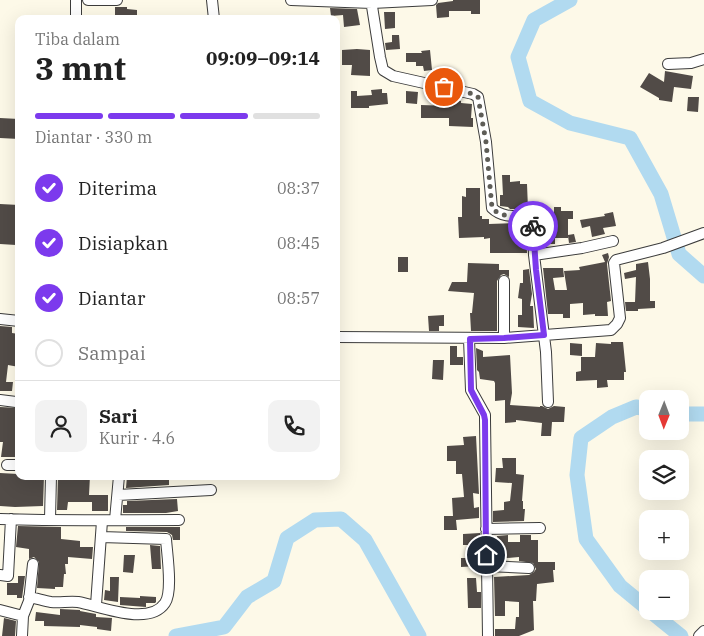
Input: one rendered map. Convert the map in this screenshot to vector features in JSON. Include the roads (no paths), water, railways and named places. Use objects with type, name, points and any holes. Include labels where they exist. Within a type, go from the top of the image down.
[{"type":"street","points":[[76,0],[76,15]]},
{"type":"street","points":[[88,0],[117,0]]},
{"type":"street","points":[[212,0],[214,15]]},
{"type":"street","points":[[291,0],[372,2],[432,0]]},
{"type":"street","points":[[372,2],[383,70],[387,74],[473,94],[478,97],[486,142],[492,208],[494,211],[507,216],[529,216],[532,219],[534,255],[546,352],[548,402]]},
{"type":"street","points":[[668,64],[691,63],[704,60]]},
{"type":"street","points":[[340,337],[470,339],[610,330],[615,327],[620,318],[615,261],[663,248],[704,232]]},
{"type":"street","points":[[534,255],[613,241]]},
{"type":"street","points":[[504,282],[504,338]]},
{"type":"street","points":[[0,319],[15,321]]},
{"type":"street","points":[[470,339],[471,390],[485,420],[488,636]]},
{"type":"street","points":[[0,400],[15,402]]},
{"type":"street","points":[[7,465],[15,465]]},
{"type":"street","points":[[50,519],[51,480]]},
{"type":"street","points":[[115,520],[119,480]]},
{"type":"street","points":[[118,495],[211,490]]},
{"type":"street","points":[[0,519],[179,520]]},
{"type":"street","points":[[0,575],[8,576],[12,519]]},
{"type":"street","points":[[96,605],[102,521]]},
{"type":"street","points":[[486,529],[540,528]]},
{"type":"street","points":[[29,597],[47,601],[96,605],[128,614],[158,610],[165,604],[169,588],[166,539],[101,537]]},
{"type":"street","points":[[22,636],[23,616],[27,609],[34,564]]},
{"type":"street","points":[[486,566],[529,568]]},
{"type":"street","points":[[0,610],[23,616]]},
{"type":"street","points":[[699,636],[704,631]]},
{"type":"waterway","points":[[570,0],[534,20],[518,57],[530,101],[570,123],[630,138],[661,194],[679,254],[704,276]]},
{"type":"waterway","points":[[639,408],[612,417],[581,438],[577,475],[586,539],[620,586],[639,602]]},
{"type":"waterway","points":[[689,414],[704,414]]},
{"type":"waterway","points":[[176,636],[224,627],[247,597],[274,581],[287,538],[315,520],[341,519],[365,540],[419,636]]},
{"type":"waterway","points":[[661,620],[681,636]]}]
